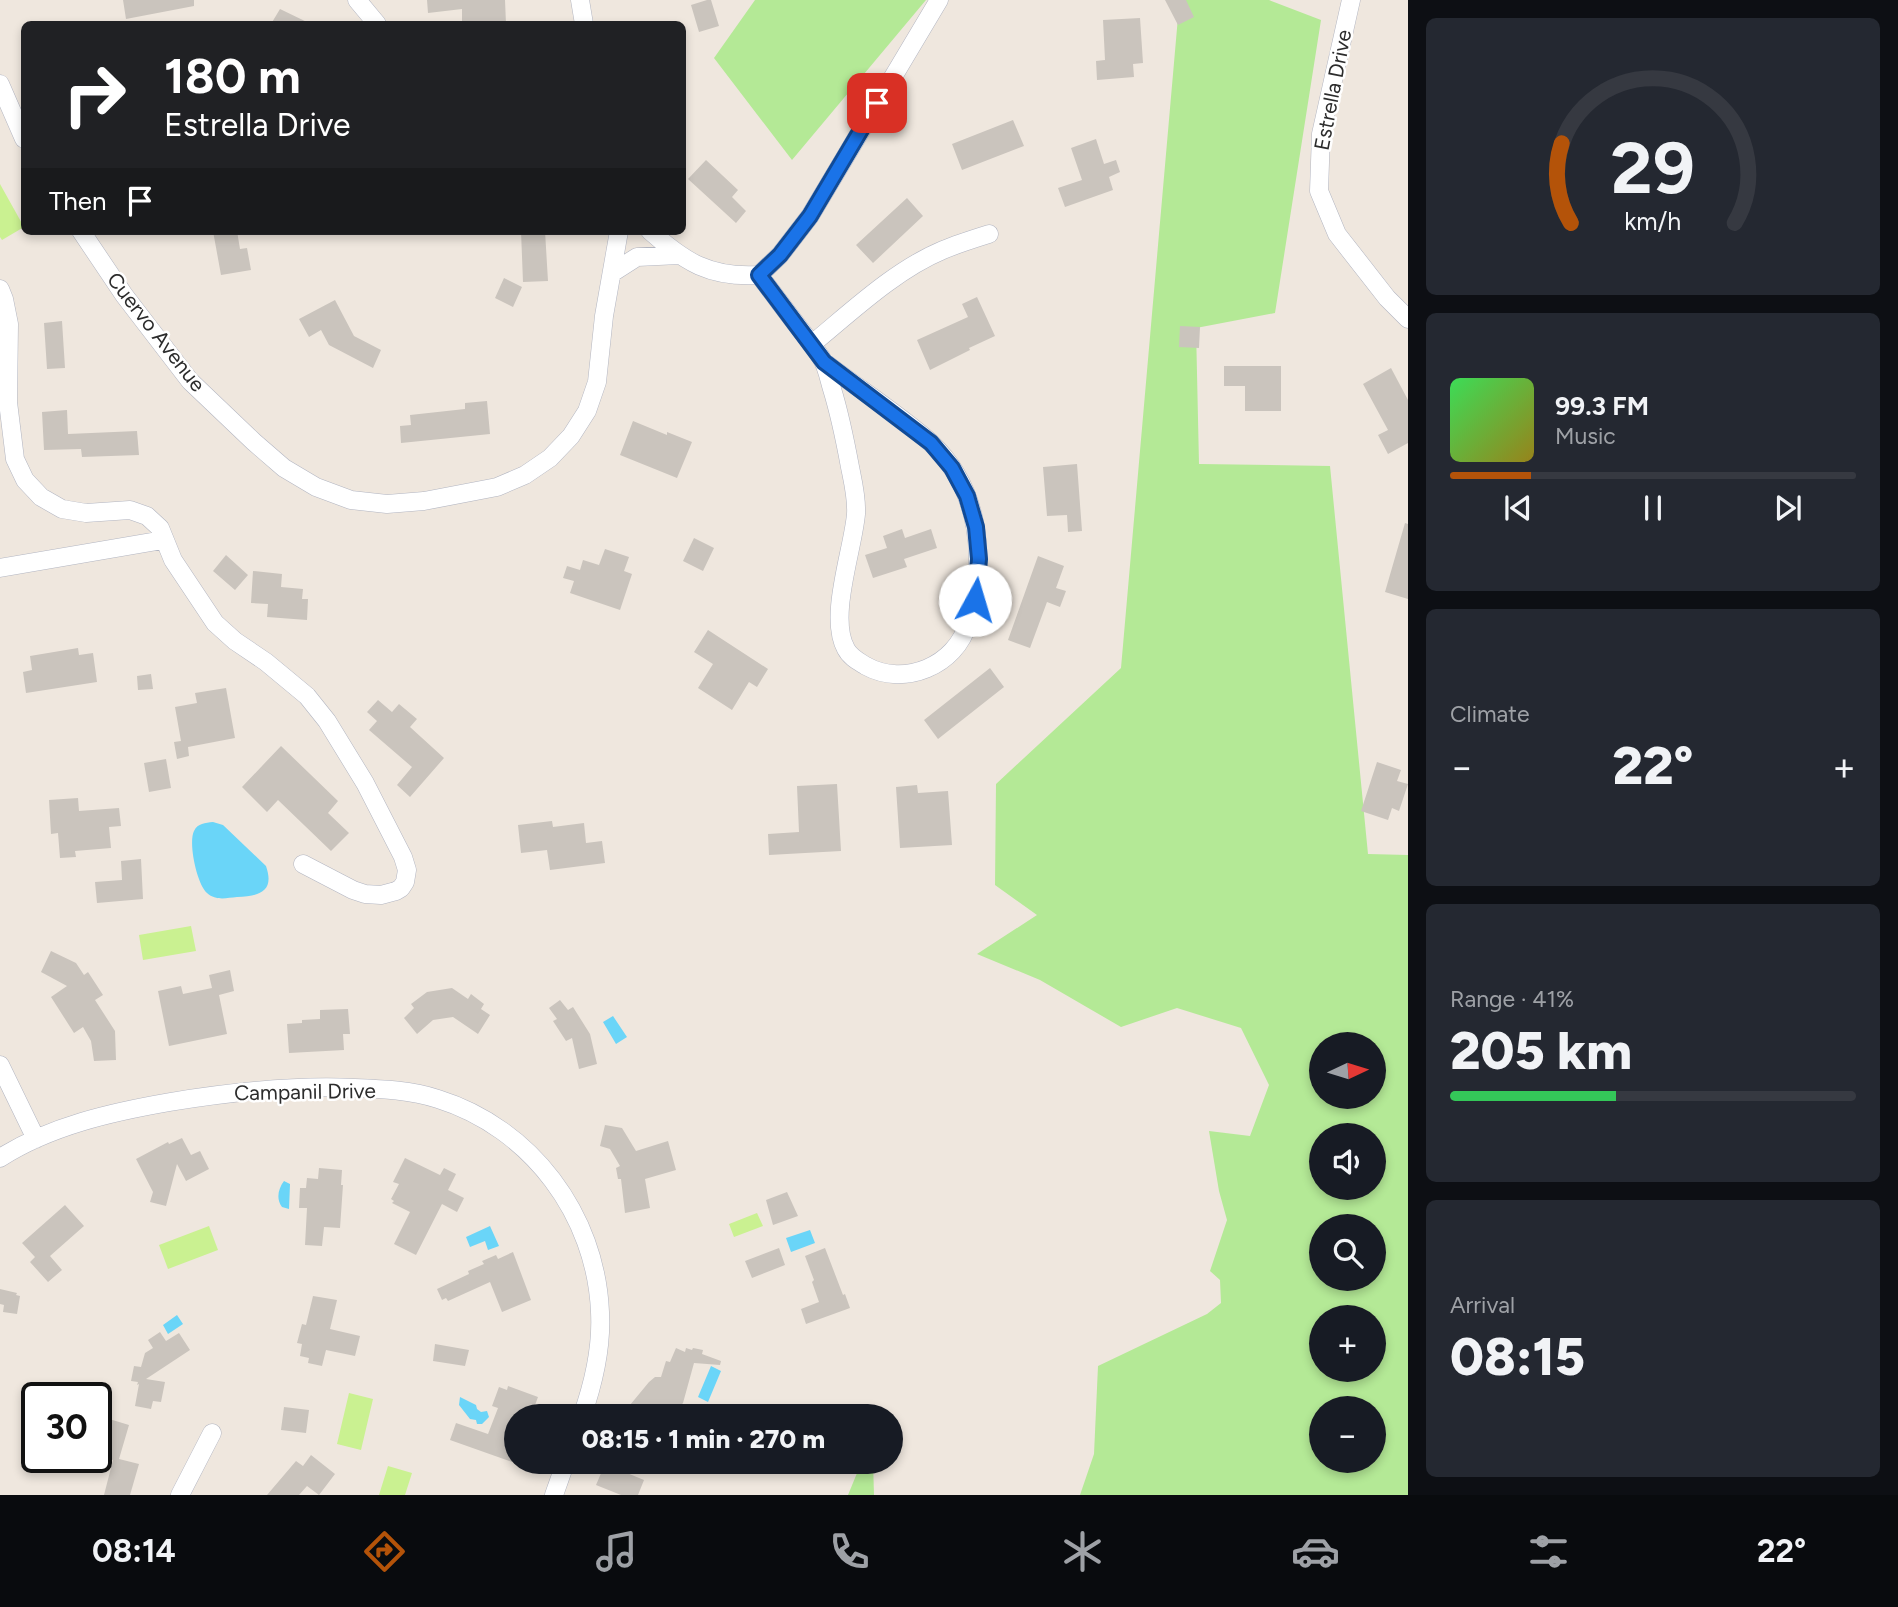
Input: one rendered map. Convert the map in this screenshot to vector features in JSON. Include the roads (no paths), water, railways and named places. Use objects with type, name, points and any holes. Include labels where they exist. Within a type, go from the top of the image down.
[{"type":"street","points":[[357,0],[374,21]]},
{"type":"street","points":[[580,0],[584,21]]},
{"type":"street","points":[[655,235],[679,255],[701,268],[719,273],[759,275],[780,255],[810,216],[940,0]]},
{"type":"street","name":"Estrella Drive","points":[[1351,0],[1321,134],[1319,191],[1337,234],[1370,278],[1408,319]]},
{"type":"street","points":[[0,84],[21,132]]},
{"type":"street","points":[[812,344],[873,293],[905,271],[941,250],[989,234]]},
{"type":"street","name":"Cuervo Avenue","points":[[84,235],[124,295],[190,381],[254,442],[284,468],[316,487],[351,500],[387,504],[424,501],[497,487],[525,475],[550,458],[571,436],[587,411],[597,382],[604,316],[618,235]]},
{"type":"street","points":[[612,273],[636,257],[679,255]]},
{"type":"street","points":[[759,275],[824,362],[842,419],[856,511],[839,626],[845,649],[854,659],[875,670],[897,675],[920,672],[934,666],[953,652],[966,633],[975,600],[979,559],[976,527],[967,496],[952,468],[931,443],[824,362]]},
{"type":"street","points":[[0,289],[9,324],[8,402],[13,447],[15,459],[25,480],[41,497],[62,509],[86,513],[130,510],[147,516],[160,528],[163,540],[179,571],[215,623],[234,641],[266,662],[307,696],[327,721],[365,783],[407,870],[401,888],[381,895],[353,890],[303,864]]},
{"type":"street","points":[[0,568],[163,540]]},
{"type":"street","points":[[0,1065],[36,1139]]},
{"type":"street","name":"Campanil Drive","points":[[0,1158],[36,1139],[79,1123],[114,1113],[219,1094],[282,1088],[334,1087],[414,1093],[458,1105],[504,1131],[522,1146],[550,1175],[568,1201],[582,1230],[598,1287],[600,1337],[596,1370],[586,1404]]},
{"type":"street","points":[[180,1495],[212,1433]]},
{"type":"street","points":[[554,1495],[561,1474]]},
{"type":"water","points":[[213,822],[223,825],[266,866],[268,882],[263,891],[252,895],[221,898],[210,896],[203,888],[194,863],[192,837],[198,826]]},
{"type":"water","points":[[613,1016],[627,1037],[616,1044],[603,1022]]},
{"type":"water","points":[[284,1181],[290,1184],[289,1209],[282,1207],[278,1197]]},
{"type":"water","points":[[490,1226],[499,1246],[488,1250],[485,1241],[470,1247],[466,1237]]},
{"type":"water","points":[[810,1230],[815,1243],[791,1252],[786,1238]]},
{"type":"water","points":[[177,1315],[183,1324],[168,1334],[163,1325]]},
{"type":"water","points":[[711,1366],[721,1371],[708,1402],[698,1397]]},
{"type":"water","points":[[460,1397],[476,1405],[481,1412],[487,1411],[489,1417],[482,1424],[477,1424],[459,1405]]}]
